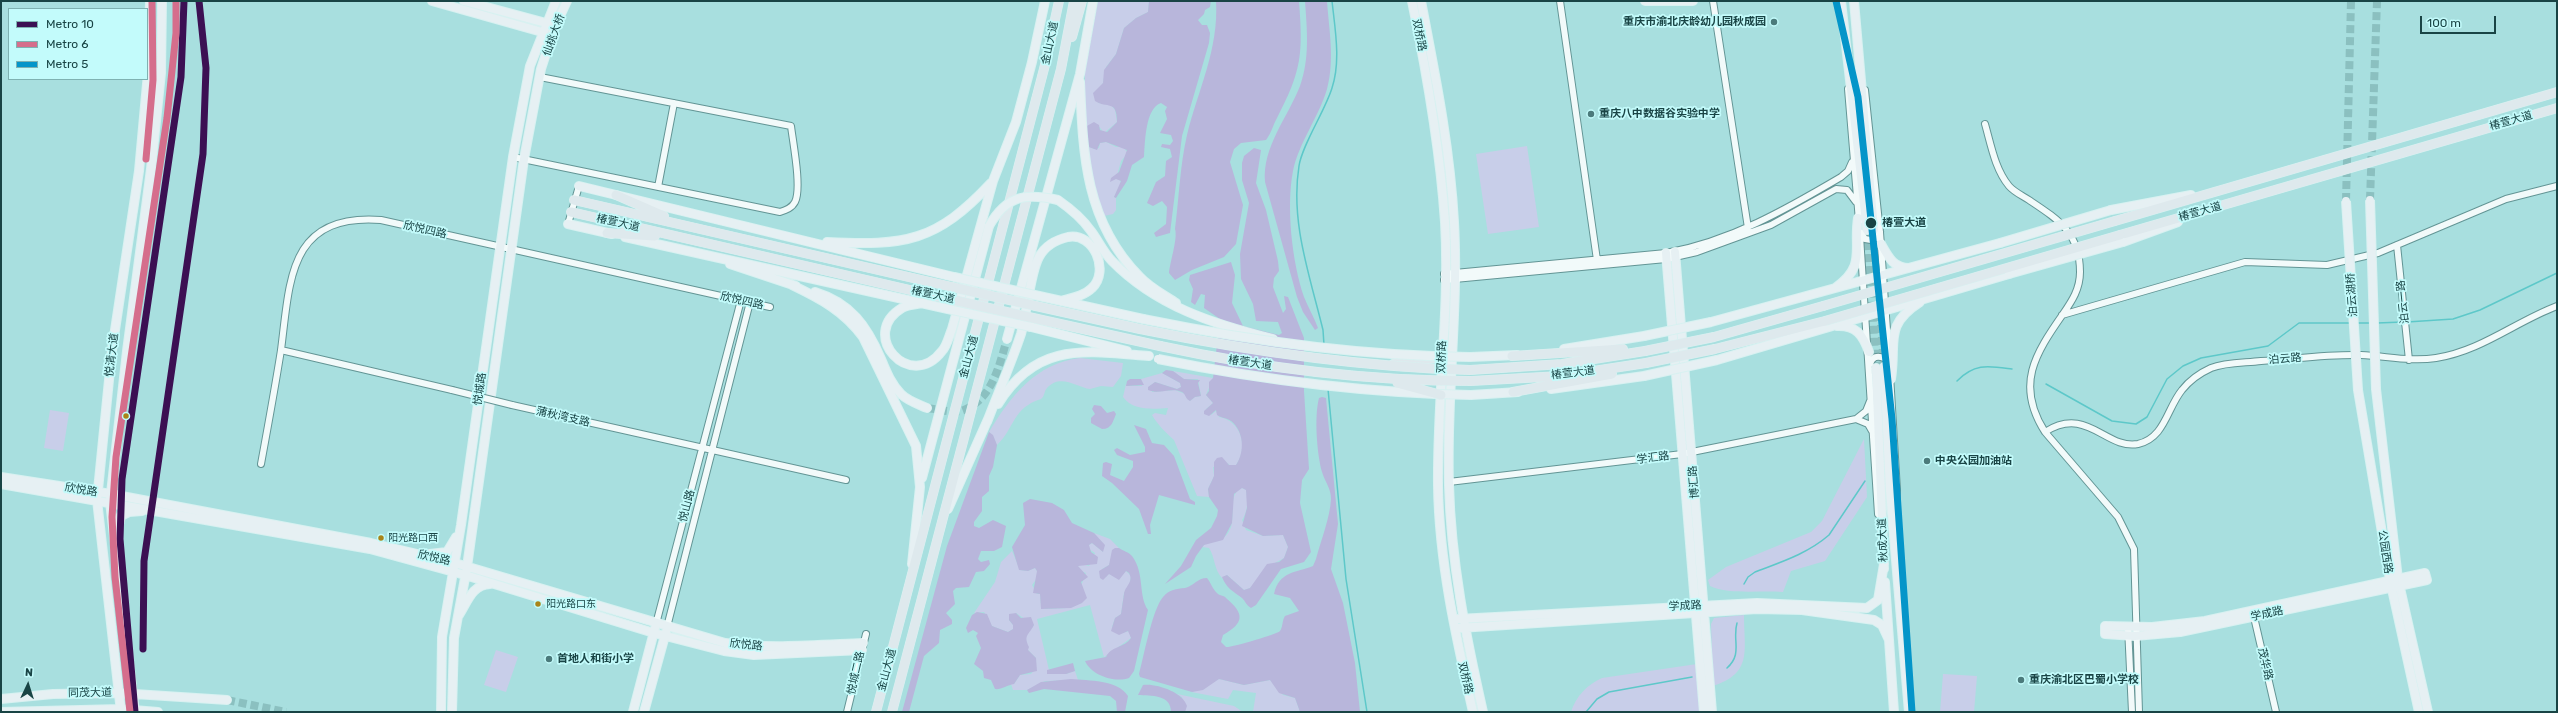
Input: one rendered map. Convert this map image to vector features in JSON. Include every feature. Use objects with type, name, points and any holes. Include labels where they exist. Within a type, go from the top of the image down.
[{"type":"highway","points":[[1045,65],[1053,1]]},
{"type":"highway","name":"金山大道","points":[[876,712],[1045,65],[1059,1]]},
{"type":"highway","name":"金山大道","points":[[892,712],[1061,69],[1074,1]]},
{"type":"highway","points":[[1061,69],[1082,1]]},
{"type":"highway","name":"椿萱大道","points":[[574,200],[1140,329],[1277,354],[1378,366],[1470,370],[1562,364],[1645,349],[1666,347],[1714,337],[2557,92]]},
{"type":"highway","name":"椿萱大道","points":[[571,212],[949,299],[1032,322],[1218,358],[1379,378],[1471,381],[1646,369],[1669,358],[1827,323],[2121,238],[2226,205],[2557,108]]},
{"type":"highway","points":[[616,195],[686,226]]},
{"type":"highway","points":[[607,233],[683,238]]},
{"type":"highway","points":[[1512,356],[1645,349]]},
{"type":"highway","points":[[1378,366],[1441,357]]},
{"type":"highway","points":[[1513,392],[1646,369]]},
{"type":"highway","points":[[1379,378],[1441,395]]},
{"type":"main road","name":"悦清大道","points":[[148,73],[150,1]]},
{"type":"main road","name":"悦清大道","points":[[135,711],[111,498],[151,169],[161,73],[162,1]]},
{"type":"main road","points":[[432,1],[542,32]]},
{"type":"main road","points":[[464,1],[546,23]]},
{"type":"main road","name":"仙桃大桥","points":[[530,66],[542,32],[556,1]]},
{"type":"main road","name":"仙桃大桥","points":[[540,73],[554,29],[567,1]]},
{"type":"main road","points":[[923,303],[902,308],[888,321],[885,340],[892,356],[910,366],[928,364],[943,351],[952,329],[993,181],[1016,122],[1032,62],[1045,1]]},
{"type":"main road","points":[[1007,339],[1080,74],[1093,1]]},
{"type":"main road","name":"双桥路","points":[[1412,1],[1433,108],[1445,222],[1438,484],[1440,538],[1452,619],[1473,712]]},
{"type":"main road","name":"双桥路","points":[[1421,1],[1441,107],[1454,221],[1454,276],[1448,482],[1451,537],[1462,618],[1483,712]]},
{"type":"main road","points":[[1645,1],[1693,1]]},
{"type":"main road","points":[[1839,1],[1842,14],[1870,230]]},
{"type":"main road","points":[[1855,1],[1870,230]]},
{"type":"main road","name":"悦城路","points":[[441,712],[442,637],[461,526],[499,247],[513,157],[530,66]]},
{"type":"main road","name":"悦城路","points":[[452,712],[451,666],[457,619],[466,571],[524,159],[540,73]]},
{"type":"main road","points":[[1080,74],[1082,147],[1094,207],[1121,256],[1138,280]]},
{"type":"main road","name":"悦清大道","points":[[121,711],[97,496],[112,350],[139,171],[147,80]]},
{"type":"main road","points":[[806,241],[858,244],[899,242],[939,229],[970,206],[993,181]]},
{"type":"main road","points":[[579,186],[954,277],[1194,330],[1299,345],[1380,354],[1441,357],[1512,356],[1644,336],[1711,322],[1865,282],[2111,210],[2223,189]]},
{"type":"main road","points":[[911,581],[920,487],[989,226],[998,210],[1018,198],[1038,196],[1058,200],[1073,210],[1090,230],[1110,259],[1138,280],[1192,315],[1226,327],[1299,345]]},
{"type":"main road","name":"泊云湖桥","points":[[2370,200],[2376,389]]},
{"type":"main road","name":"泊云湖桥","points":[[2346,201],[2358,390]]},
{"type":"main road","points":[[1831,291],[1848,278],[1856,264],[1858,218]]},
{"type":"main road","points":[[568,224],[948,309],[1032,322],[1158,359],[1278,381],[1379,392],[1441,395],[1471,395],[1513,392]]},
{"type":"main road","points":[[941,526],[987,422],[1021,334],[1039,258],[1052,242],[1070,237],[1087,242],[1098,255],[1101,272],[1093,288],[1081,296],[1061,301]]},
{"type":"main road","points":[[1646,369],[1717,360],[1827,323],[1887,309],[2009,274],[2121,238]]},
{"type":"main road","points":[[1881,244],[1892,262],[1901,268],[1911,269]]},
{"type":"main road","points":[[697,253],[826,295],[843,304],[857,316],[868,331],[893,384],[909,400],[927,408]]},
{"type":"main road","name":"博汇路","points":[[1675,254],[1712,712]]},
{"type":"main road","name":"博汇路","points":[[1666,256],[1704,712]]},
{"type":"main road","points":[[792,285],[840,310],[862,338],[916,446],[920,487]]},
{"type":"main road","points":[[1890,379],[1895,327],[1905,312],[1929,297]]},
{"type":"main road","points":[[1827,323],[1854,328],[1863,338],[1869,352]]},
{"type":"main road","points":[[987,422],[1011,386],[1031,367],[1043,360],[1068,352],[1083,351],[1149,356]]},
{"type":"main road","name":"秋成大道","points":[[1880,366],[1883,547],[1894,712]]},
{"type":"main road","name":"秋成大道","points":[[1880,366],[1909,712]]},
{"type":"main road","name":"公园西路","points":[[2376,389],[2395,583],[2427,712]]},
{"type":"main road","name":"公园西路","points":[[2358,390],[2419,712]]},
{"type":"main road","name":"欣悦路","points":[[1,477],[97,496]]},
{"type":"main road","name":"欣悦路","points":[[1,484],[111,498],[371,543],[454,563],[491,584],[654,633],[724,651],[754,655],[862,647]]},
{"type":"main road","name":"欣悦路","points":[[111,498],[158,511],[370,549],[453,572],[466,571],[725,643],[755,647],[862,647]]},
{"type":"main road","points":[[116,553],[117,530],[122,516],[129,512],[158,511]]},
{"type":"main road","points":[[413,553],[440,554],[447,552],[451,548],[461,526]]},
{"type":"main road","name":"学成路","points":[[1704,609],[1777,602],[1867,608],[1878,600],[1884,564]]},
{"type":"main road","name":"学成路","points":[[2395,583],[2205,621],[2105,630],[2132,636],[2180,632],[2254,617],[2426,576]]},
{"type":"main road","points":[[457,619],[475,588],[481,584],[491,584]]},
{"type":"main road","name":"学成路","points":[[1452,619],[1695,609],[1777,609],[1871,619],[1882,625],[1889,640]]},
{"type":"main road","name":"学成路","points":[[1454,628],[1695,609]]},
{"type":"main road","name":"悦山路","points":[[633,712],[656,624]]},
{"type":"main road","name":"悦山路","points":[[644,712],[667,627]]},
{"type":"main road","name":"同茂大道","points":[[1,699],[53,694],[133,693],[227,700]]},
{"type":"main road","name":"同茂大道","points":[[1,712],[158,712]]},
{"type":"street","points":[[1560,1],[1598,260]]},
{"type":"street","points":[[1713,1],[1748,228]]},
{"type":"street","points":[[1847,55],[1848,113],[1858,218],[1881,244],[1887,309],[1880,366],[1871,398],[1866,411],[1856,419],[1868,424],[1872,431]]},
{"type":"street","points":[[513,157],[780,212],[792,206],[797,194],[791,126],[674,103],[540,73]]},
{"type":"street","points":[[658,187],[674,103]]},
{"type":"street","points":[[1985,124],[2003,177],[2011,188],[2055,217],[2067,229],[2074,241],[2079,260],[2080,274],[2073,299],[2035,358],[2030,372],[2028,390],[2031,404],[2044,432],[2118,517],[2128,534],[2134,549],[2136,565],[2132,627],[2132,712]]},
{"type":"street","points":[[1675,254],[1725,238],[1768,219],[1841,177],[1848,171],[1853,160]]},
{"type":"street","points":[[568,224],[579,186]]},
{"type":"street","points":[[2062,315],[2239,263],[2260,262],[2327,265],[2356,260],[2397,245],[2506,199],[2541,188],[2557,186]]},
{"type":"street","points":[[1444,277],[1666,256],[1729,242],[1771,225],[1836,189],[1847,190],[1857,203]]},
{"type":"street","name":"欣悦四路","points":[[261,464],[281,350],[289,283],[293,269],[308,244],[331,226],[344,221],[362,218],[381,220],[770,307]]},
{"type":"street","points":[[1870,230],[1865,282],[1869,352],[1890,379],[1897,490],[1896,550]]},
{"type":"street","name":"泊云一路","points":[[2397,245],[2410,360]]},
{"type":"street","points":[[1454,276],[1598,260],[1666,256]]},
{"type":"street","name":"悦山路","points":[[656,624],[741,300]]},
{"type":"street","name":"悦山路","points":[[667,627],[750,302]]},
{"type":"street","name":"泊云路","points":[[2044,432],[2055,425],[2069,422],[2081,424],[2127,443],[2137,444],[2147,441],[2161,428],[2182,389],[2195,377],[2212,368],[2232,364],[2339,355],[2410,360],[2442,357],[2474,348],[2557,306]]},
{"type":"street","name":"蒲秋湾支路","points":[[281,350],[703,449],[846,480]]},
{"type":"street","points":[[1871,398],[1875,490],[1883,547]]},
{"type":"street","name":"学汇路","points":[[1448,482],[1691,453],[1856,419]]},
{"type":"street","name":"茂华路","points":[[2254,617],[2276,712]]},
{"type":"street","name":"悦城二路","points":[[847,712],[866,634]]},
{"type":"street","points":[[2132,636],[2139,712]]},
{"type":"shaded area","points":[[1098,1],[1149,1],[1148,12],[1136,18],[1124,28],[1116,54],[1106,67],[1103,83],[1099,89],[1098,103],[1110,104],[1115,110],[1117,122],[1104,133],[1098,125],[1085,127],[1085,72]]},
{"type":"shaded area","points":[[1149,1],[1211,1],[1210,7],[1205,10],[1204,14],[1198,20],[1202,25],[1207,25],[1210,33],[1209,43],[1182,136],[1170,233],[1156,237],[1154,233],[1166,224],[1167,207],[1162,201],[1153,206],[1147,203],[1156,182],[1165,176],[1166,161],[1172,157],[1170,149],[1161,147],[1162,144],[1170,145],[1173,141],[1171,135],[1160,133],[1167,119],[1165,111],[1167,107],[1161,103],[1156,106],[1152,112],[1147,127],[1144,157],[1132,165],[1127,181],[1116,198],[1114,197],[1121,181],[1116,179],[1110,182],[1111,178],[1119,172],[1127,150],[1106,142],[1100,143],[1097,150],[1086,146],[1085,127],[1094,122],[1099,125],[1100,130],[1107,132],[1117,122],[1117,115],[1113,107],[1095,101],[1093,93],[1103,83],[1104,70],[1116,54],[1124,28],[1136,18],[1148,12]]},
{"type":"shaded area","points":[[1216,1],[1299,1],[1301,35],[1299,61],[1292,87],[1266,140],[1241,143],[1234,149],[1230,162],[1243,205],[1236,244],[1224,257],[1192,270],[1175,280],[1169,273],[1176,233],[1175,229],[1183,158],[1187,135],[1211,53],[1216,19]]},
{"type":"shaded area","points":[[1305,1],[1327,1],[1331,45],[1331,67],[1327,89],[1296,160],[1293,171],[1290,201],[1291,234],[1296,268],[1304,297],[1318,328],[1315,330],[1303,312],[1297,297],[1265,182],[1265,169],[1272,144],[1295,98],[1303,75],[1307,54]]},
{"type":"shaded area","points":[[1106,142],[1116,147],[1123,147],[1128,153],[1121,161],[1116,179],[1119,179],[1121,183],[1114,197],[1116,198],[1116,210],[1113,214],[1104,216],[1096,193],[1086,146],[1095,149],[1099,148],[1100,143]]},
{"type":"shaded area","points":[[1527,146],[1539,227],[1488,234],[1476,154]]},
{"type":"shaded area","points":[[1254,148],[1261,150],[1256,183],[1266,210],[1278,261],[1279,271],[1274,278],[1273,287],[1283,313],[1286,309],[1284,296],[1288,297],[1304,338],[1304,391],[1309,469],[1302,480],[1300,503],[1311,552],[1304,562],[1281,569],[1256,605],[1251,608],[1242,598],[1228,587],[1222,577],[1227,575],[1244,590],[1250,588],[1267,564],[1279,562],[1284,558],[1288,547],[1283,535],[1263,536],[1242,526],[1247,508],[1246,490],[1242,488],[1234,494],[1232,523],[1223,540],[1204,545],[1196,556],[1191,567],[1165,584],[1181,566],[1196,540],[1211,528],[1217,516],[1218,510],[1209,497],[1208,489],[1214,476],[1214,462],[1217,458],[1222,457],[1229,465],[1236,465],[1242,448],[1239,430],[1231,421],[1217,415],[1216,410],[1209,416],[1204,414],[1204,411],[1213,403],[1206,395],[1209,391],[1209,382],[1213,378],[1220,319],[1204,308],[1205,295],[1201,294],[1195,305],[1191,302],[1193,289],[1189,280],[1190,275],[1231,262],[1235,275],[1232,303],[1243,326],[1279,335],[1282,333],[1278,322],[1256,321],[1253,304],[1241,279],[1240,254],[1249,203],[1242,180],[1242,163],[1244,156]]},
{"type":"shaded area","points":[[1080,358],[1123,363],[1121,376],[1113,387],[1101,386],[1090,389],[1063,381],[1052,384],[1046,389],[1041,399],[1024,408],[1019,413],[1003,439],[997,445],[993,436],[989,432],[1015,395],[1037,374],[1064,361]]},
{"type":"shaded area","points":[[1166,370],[1173,371],[1184,379],[1200,380],[1198,383],[1201,396],[1195,397],[1190,401],[1182,392],[1169,390],[1157,392],[1148,390],[1148,387],[1155,382],[1177,389],[1181,387],[1180,383],[1162,373]]},
{"type":"shaded area","points":[[1173,371],[1213,378],[1206,395],[1213,403],[1206,409],[1211,415],[1216,411],[1219,417],[1227,419],[1233,424],[1241,436],[1242,450],[1236,465],[1231,466],[1227,463],[1213,467],[1214,476],[1208,489],[1209,497],[1197,496],[1174,440],[1162,429],[1152,415],[1155,413],[1166,415],[1168,408],[1150,409],[1138,407],[1127,402],[1123,397],[1126,384],[1127,386],[1142,386],[1141,379],[1162,373],[1180,383],[1181,387],[1177,389],[1155,382],[1150,386],[1152,392],[1175,390],[1185,394],[1190,401],[1195,397],[1201,396],[1198,379],[1184,379]]},
{"type":"shaded area","points":[[1130,379],[1141,379],[1144,385],[1126,386],[1127,381]]},
{"type":"shaded area","points":[[1319,398],[1326,398],[1338,524],[1331,569],[1343,603],[1355,663],[1360,712],[1300,712],[1295,698],[1279,693],[1270,680],[1244,685],[1219,679],[1203,690],[1192,692],[1140,677],[1139,674],[1155,612],[1163,597],[1171,591],[1188,587],[1201,579],[1207,578],[1216,592],[1225,597],[1239,614],[1240,618],[1235,626],[1223,635],[1221,642],[1226,647],[1277,633],[1281,629],[1285,616],[1299,611],[1290,598],[1274,594],[1276,586],[1284,577],[1313,566],[1327,521],[1331,495],[1322,472],[1317,435],[1317,406]]},
{"type":"shaded area","points":[[1094,405],[1101,406],[1107,413],[1114,411],[1116,414],[1112,424],[1108,428],[1102,429],[1091,423],[1091,418],[1095,414],[1092,409]]},
{"type":"shaded area","points":[[50,410],[69,413],[63,451],[44,448]]},
{"type":"shaded area","points":[[1134,425],[1146,429],[1152,443],[1164,445],[1174,456],[1190,499],[1195,502],[1195,505],[1159,495],[1150,525],[1151,534],[1148,534],[1139,509],[1112,483],[1102,476],[1103,463],[1106,462],[1112,464],[1110,475],[1124,481],[1133,467],[1133,461],[1117,455],[1114,450],[1117,448],[1130,455],[1145,452],[1145,447]]},
{"type":"shaded area","points":[[989,432],[993,435],[997,445],[993,467],[989,476],[989,491],[982,497],[982,511],[974,522],[974,526],[979,528],[993,520],[1006,526],[1002,547],[994,551],[981,551],[978,559],[981,562],[989,560],[990,564],[984,571],[976,572],[969,587],[956,588],[953,591],[955,604],[946,613],[952,620],[952,624],[940,630],[939,643],[924,656],[909,712],[902,712],[947,546]]},
{"type":"shaded area","points":[[1864,439],[1867,497],[1825,561],[1791,571],[1783,592],[1736,591],[1718,589],[1710,586],[1708,580],[1726,567],[1811,532],[1822,521]]},
{"type":"shaded area","points":[[1242,488],[1246,490],[1247,498],[1247,506],[1242,520],[1246,530],[1263,536],[1283,535],[1288,547],[1284,558],[1273,564],[1250,588],[1244,590],[1227,575],[1222,578],[1219,575],[1209,548],[1202,547],[1210,542],[1225,537],[1228,533],[1232,522],[1233,499]]},
{"type":"shaded area","points":[[1030,499],[1052,503],[1064,510],[1072,523],[1094,533],[1105,545],[1103,552],[1092,543],[1089,545],[1091,552],[1098,557],[1097,564],[1078,566],[1088,577],[1081,582],[1087,598],[1082,603],[1071,608],[1041,609],[1040,594],[1033,593],[1037,571],[1035,568],[1028,571],[1019,570],[1012,547],[1025,525],[1023,503]]},
{"type":"shaded area","points":[[1094,533],[1110,539],[1119,548],[1115,548],[1109,565],[1102,569],[1106,577],[1108,574],[1121,576],[1126,571],[1131,576],[1129,587],[1124,593],[1121,614],[1115,618],[1112,627],[1122,633],[1129,631],[1131,638],[1104,657],[1090,605],[1037,619],[1049,670],[1047,674],[1066,674],[1075,671],[1078,680],[1045,681],[1027,690],[1013,690],[1011,684],[1014,684],[1020,675],[1031,674],[1036,668],[1036,658],[1028,650],[1025,636],[1034,625],[1016,613],[1009,620],[1013,625],[1013,629],[1008,632],[992,626],[984,612],[974,613],[995,582],[1001,562],[1012,551],[1020,570],[1028,571],[1035,568],[1037,571],[1037,578],[1032,585],[1037,594],[1040,594],[1041,605],[1045,609],[1067,608],[1082,603],[1081,586],[1086,573],[1079,570],[1078,566],[1081,564],[1089,566],[1095,553],[1089,549],[1089,545],[1092,543],[1103,552],[1102,542]]},
{"type":"shaded area","points":[[1119,548],[1129,553],[1136,563],[1139,570],[1143,598],[1148,610],[1134,671],[1129,678],[1123,679],[1110,679],[1104,677],[1092,670],[1085,661],[1106,657],[1108,653],[1125,644],[1131,638],[1128,631],[1119,635],[1111,631],[1115,618],[1121,614],[1125,591],[1130,581],[1129,573],[1126,571],[1119,580],[1109,574],[1103,580],[1100,578],[1099,571],[1109,565],[1112,550]]},
{"type":"shaded area","points":[[977,612],[987,614],[992,626],[1008,632],[1013,629],[1013,625],[1009,620],[1009,614],[1016,613],[1021,618],[1031,617],[1034,625],[1027,635],[1027,643],[1029,647],[1028,650],[1036,658],[1037,671],[1020,675],[1014,684],[1000,689],[995,689],[991,680],[984,678],[983,671],[974,664],[981,648],[976,636],[978,633],[973,630],[968,633],[966,628],[972,615]]},
{"type":"shaded area","points":[[1744,615],[1744,659],[1735,674],[1726,681],[1713,686],[1711,624],[1714,618]]},
{"type":"shaded area","points":[[496,650],[518,657],[506,692],[484,685]]},
{"type":"shaded area","points":[[1073,663],[1075,671],[1066,674],[1047,674],[1047,670]]},
{"type":"shaded area","points":[[1697,664],[1701,712],[1571,712],[1579,696],[1592,684],[1602,678]]},
{"type":"shaded area","points":[[1943,674],[1977,676],[1974,712],[1940,712]]},
{"type":"shaded area","points":[[1071,679],[1102,682],[1117,686],[1128,696],[1125,712],[1117,712],[1116,701],[1110,696],[1044,689],[1029,693],[1027,690],[1041,682]]},
{"type":"shaded area","points":[[1219,679],[1244,685],[1270,680],[1283,695],[1295,698],[1300,712],[1253,712],[1256,693],[1233,690],[1228,699],[1186,691],[1192,692]]},
{"type":"shaded area","points":[[1143,685],[1155,685],[1175,693],[1187,706],[1185,712],[1171,712],[1168,702],[1159,697],[1138,695]]},
{"type":"shaded area","points":[[1177,694],[1234,706],[1243,712],[1185,712],[1182,697]]},
{"type":"waterway","points":[[1324,345],[1323,330],[1307,269],[1299,228],[1297,187],[1299,166],[1304,148],[1329,97],[1335,78],[1337,56],[1332,1]]},
{"type":"waterway","points":[[2407,322],[2453,319],[2480,310],[2557,273]]},
{"type":"waterway","points":[[2377,323],[2403,322]]},
{"type":"waterway","points":[[2046,384],[2112,421],[2136,424],[2147,417],[2167,379],[2183,366],[2201,358],[2268,346],[2299,323],[2351,323]]},
{"type":"waterway","points":[[2357,323],[2371,323]]},
{"type":"waterway","points":[[1957,381],[1970,371],[1982,367],[2012,369]]},
{"type":"waterway","points":[[1328,389],[1346,579],[1367,712]]},
{"type":"waterway","points":[[1744,584],[1748,577],[1755,572],[1784,561],[1821,542],[1829,535],[1865,481]]},
{"type":"waterway","points":[[1727,668],[1735,657],[1737,623]]},
{"type":"waterway","points":[[1586,712],[1597,699],[1609,692],[1692,677]]},
{"type":"tunnel","points":[[2346,201],[2351,1]]},
{"type":"tunnel","points":[[2370,200],[2377,1]]},
{"type":"tunnel","points":[[1874,229],[1884,367]]},
{"type":"tunnel","points":[[1867,230],[1876,368]]},
{"type":"tunnel","points":[[927,408],[961,411],[972,406],[987,391],[993,381],[1007,339]]},
{"type":"tunnel","points":[[227,700],[286,712]]},
{"type":"metro line","name":"6","points":[[146,159],[153,80],[152,1]]},
{"type":"metro line","name":"6","points":[[130,712],[115,577],[112,517],[116,457],[167,118],[176,33],[176,1]]},
{"type":"metro line","name":"10","points":[[135,712],[120,539],[122,479],[181,77],[184,1]]},
{"type":"metro line","name":"10","points":[[143,649],[144,561],[203,154],[206,68],[199,1]]},
{"type":"metro line","name":"5","points":[[1836,1],[1858,97],[1892,419],[1912,712]]},
{"type":"place","name":"重庆市渝北庆龄幼儿园秋成园","points":[[1774,22]]},
{"type":"place","name":"重庆八中数据谷实验中学","points":[[1591,114]]},
{"type":"place","name":"椿萱大道","points":[[1871,223]]},
{"type":"place","name":"中央公园加油站","points":[[1927,461]]},
{"type":"place","name":"阳光路口西","points":[[381,538]]},
{"type":"place","name":"阳光路口东","points":[[538,604]]},
{"type":"place","name":"首地人和街小学","points":[[549,659]]},
{"type":"place","name":"重庆渝北区巴蜀小学校","points":[[2021,680]]}]
